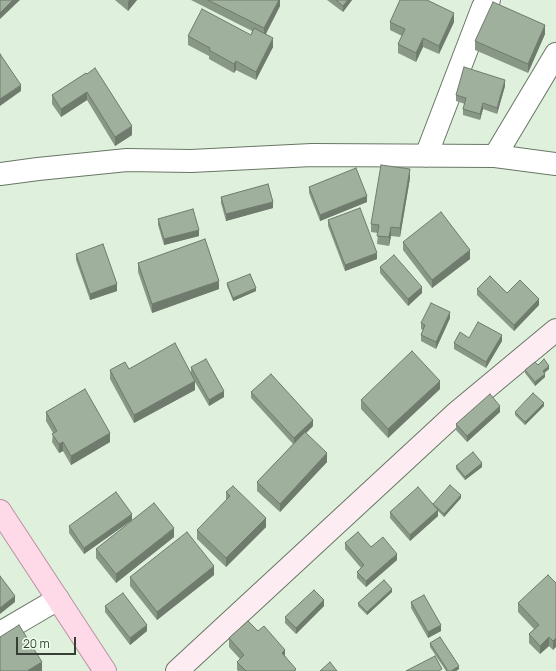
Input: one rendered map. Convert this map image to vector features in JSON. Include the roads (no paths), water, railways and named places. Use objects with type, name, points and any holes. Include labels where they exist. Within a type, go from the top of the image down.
[{"type":"main road","points":[[0,511],[105,671]]},
{"type":"street","points":[[426,156],[483,7],[489,0]]},
{"type":"street","points":[[495,156],[556,54]]},
{"type":"street","points":[[0,174],[127,160],[191,161],[312,155],[495,156],[556,164]]},
{"type":"street","points":[[177,671],[455,414],[556,330]]},
{"type":"street","points":[[0,633],[58,599]]}]
